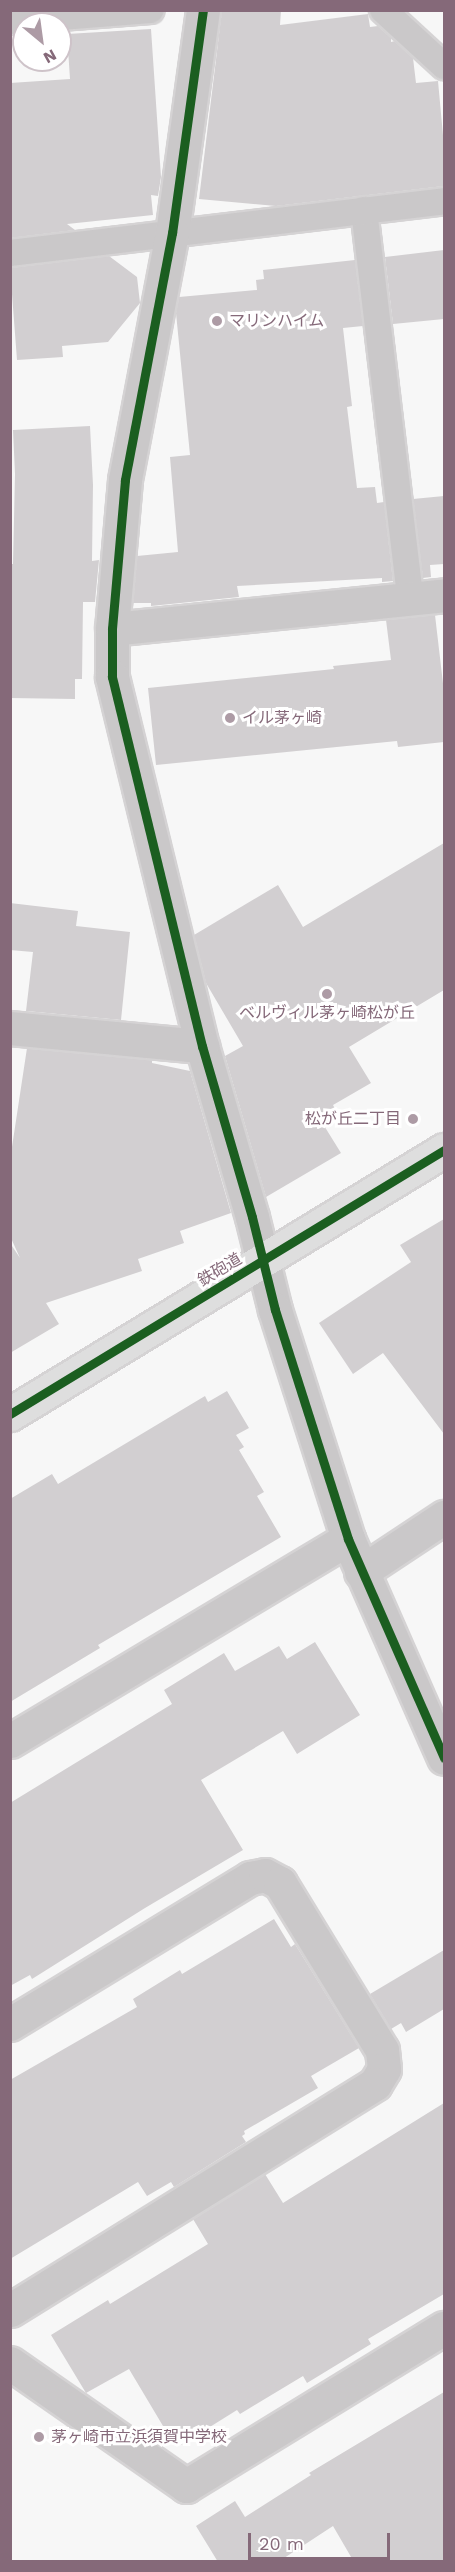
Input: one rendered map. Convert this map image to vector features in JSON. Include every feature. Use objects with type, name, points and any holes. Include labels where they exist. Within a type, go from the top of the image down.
[{"type":"street","points":[[203,10],[172,232],[125,480],[112,629],[112,677],[118,713],[202,1046],[275,1310],[348,1539],[444,1758]]},
{"type":"street","points":[[112,629],[444,595]]},
{"type":"street","points":[[10,1028],[202,1046]]},
{"type":"street","name":"鉄砲道","points":[[10,1414],[444,1150]]},
{"type":"street","points":[[361,1572],[444,1517]]},
{"type":"street","points":[[10,1741],[348,1539]]},
{"type":"street","points":[[10,2024],[250,1878],[265,1875],[280,1883],[382,2050],[384,2068],[375,2084],[10,2310]]},
{"type":"street","points":[[10,2363],[186,2486],[444,2328]]},
{"type":"lane","points":[[10,21],[151,10]]},
{"type":"lane","points":[[383,10],[444,66]]},
{"type":"lane","points":[[10,253],[444,201]]},
{"type":"lane","points":[[364,210],[410,598]]},
{"type":"building","points":[[222,10],[281,10],[280,25],[368,14],[370,27],[378,26],[391,38],[391,42],[395,41],[413,58],[416,83],[438,81],[444,146],[444,186],[276,206],[199,199]]},
{"type":"building","points":[[151,29],[161,177],[158,196],[151,195],[153,215],[67,224],[75,230],[10,238],[10,83],[70,79],[72,34]]},
{"type":"building","points":[[444,250],[444,319],[393,324],[385,257]]},
{"type":"building","points":[[109,256],[137,277],[140,303],[108,342],[62,346],[63,357],[17,360],[10,268]]},
{"type":"building","points":[[355,260],[363,326],[343,328],[352,406],[347,407],[357,488],[375,487],[377,503],[384,502],[393,581],[382,582],[382,578],[237,586],[239,597],[151,606],[151,603],[133,603],[137,556],[178,552],[170,457],[190,455],[176,313],[179,297],[257,290],[256,280],[264,279],[263,270]]},
{"type":"building","points":[[90,426],[93,485],[92,561],[99,560],[95,602],[83,602],[82,679],[75,679],[75,699],[10,698],[10,564],[13,564],[15,474],[13,430]]},
{"type":"building","points":[[444,496],[444,564],[430,565],[431,577],[423,578],[413,499]]},
{"type":"building","points":[[435,615],[444,692],[444,742],[398,747],[397,741],[156,765],[148,688],[334,669],[333,666],[391,660],[386,620]]},
{"type":"building","name":"ベルヴィル茅ヶ崎松が丘","points":[[444,843],[444,990],[349,1047],[371,1083],[333,1105],[338,1115],[323,1124],[341,1153],[266,1197],[225,1056],[243,1046],[206,983],[194,935],[278,885],[303,927]]},
{"type":"building","points":[[10,903],[78,911],[76,926],[130,932],[121,1020],[26,1011],[33,952],[10,950]]},
{"type":"building","points":[[27,1048],[152,1060],[152,1063],[190,1071],[231,1213],[180,1231],[184,1243],[138,1259],[142,1271],[46,1303],[59,1324],[10,1353],[10,1243],[20,1258],[10,1236],[10,1160]]},
{"type":"building","points":[[444,1219],[444,1434],[383,1353],[353,1374],[319,1323],[411,1262],[400,1245]]},
{"type":"building","points":[[227,1391],[249,1428],[236,1435],[244,1447],[239,1450],[264,1492],[257,1496],[281,1537],[98,1645],[100,1648],[10,1702],[10,1499],[52,1474],[58,1484],[205,1396],[208,1402]]},
{"type":"building","points":[[315,1642],[360,1715],[297,1754],[283,1731],[201,1780],[243,1850],[32,1979],[30,1975],[10,1986],[10,1803],[172,1704],[164,1690],[224,1653],[235,1671],[279,1646],[287,1659]]},
{"type":"building","points":[[274,1919],[291,1947],[295,1944],[359,2048],[311,2076],[318,2088],[244,2131],[245,2134],[242,2136],[246,2142],[174,2187],[171,2182],[147,2196],[138,2182],[10,2259],[10,2080],[137,2007],[133,1999],[180,1970],[182,1974]]},
{"type":"building","points":[[444,1950],[444,2009],[406,2032],[401,2023],[391,2029],[370,1994]]},
{"type":"building","points":[[444,2103],[444,2294],[368,2339],[371,2344],[307,2383],[303,2376],[240,2414],[237,2410],[181,2445],[170,2427],[166,2431],[129,2369],[86,2393],[51,2335],[108,2300],[110,2304],[208,2244],[193,2219],[265,2174],[283,2203]]},
{"type":"building","points":[[444,2392],[444,2562],[354,2562],[333,2526],[278,2562],[218,2562],[196,2526],[235,2501],[245,2517],[311,2475],[309,2473]]},
{"type":"cycle path","points":[[203,10],[172,233],[125,480],[112,629],[112,677],[202,1046],[252,1217],[275,1310],[348,1539],[444,1758]]},
{"type":"cycle path","points":[[10,1414],[444,1150]]},
{"type":"place","name":"マリンハイム","points":[[217,321]]},
{"type":"place","name":"イル茅ヶ崎","points":[[230,718]]},
{"type":"place","name":"ベルヴィル茅ヶ崎松が丘","points":[[327,994]]},
{"type":"place","name":"松が丘二丁目","points":[[413,1119]]},
{"type":"place","name":"茅ヶ崎市立浜須賀中学校","points":[[39,2437]]}]
